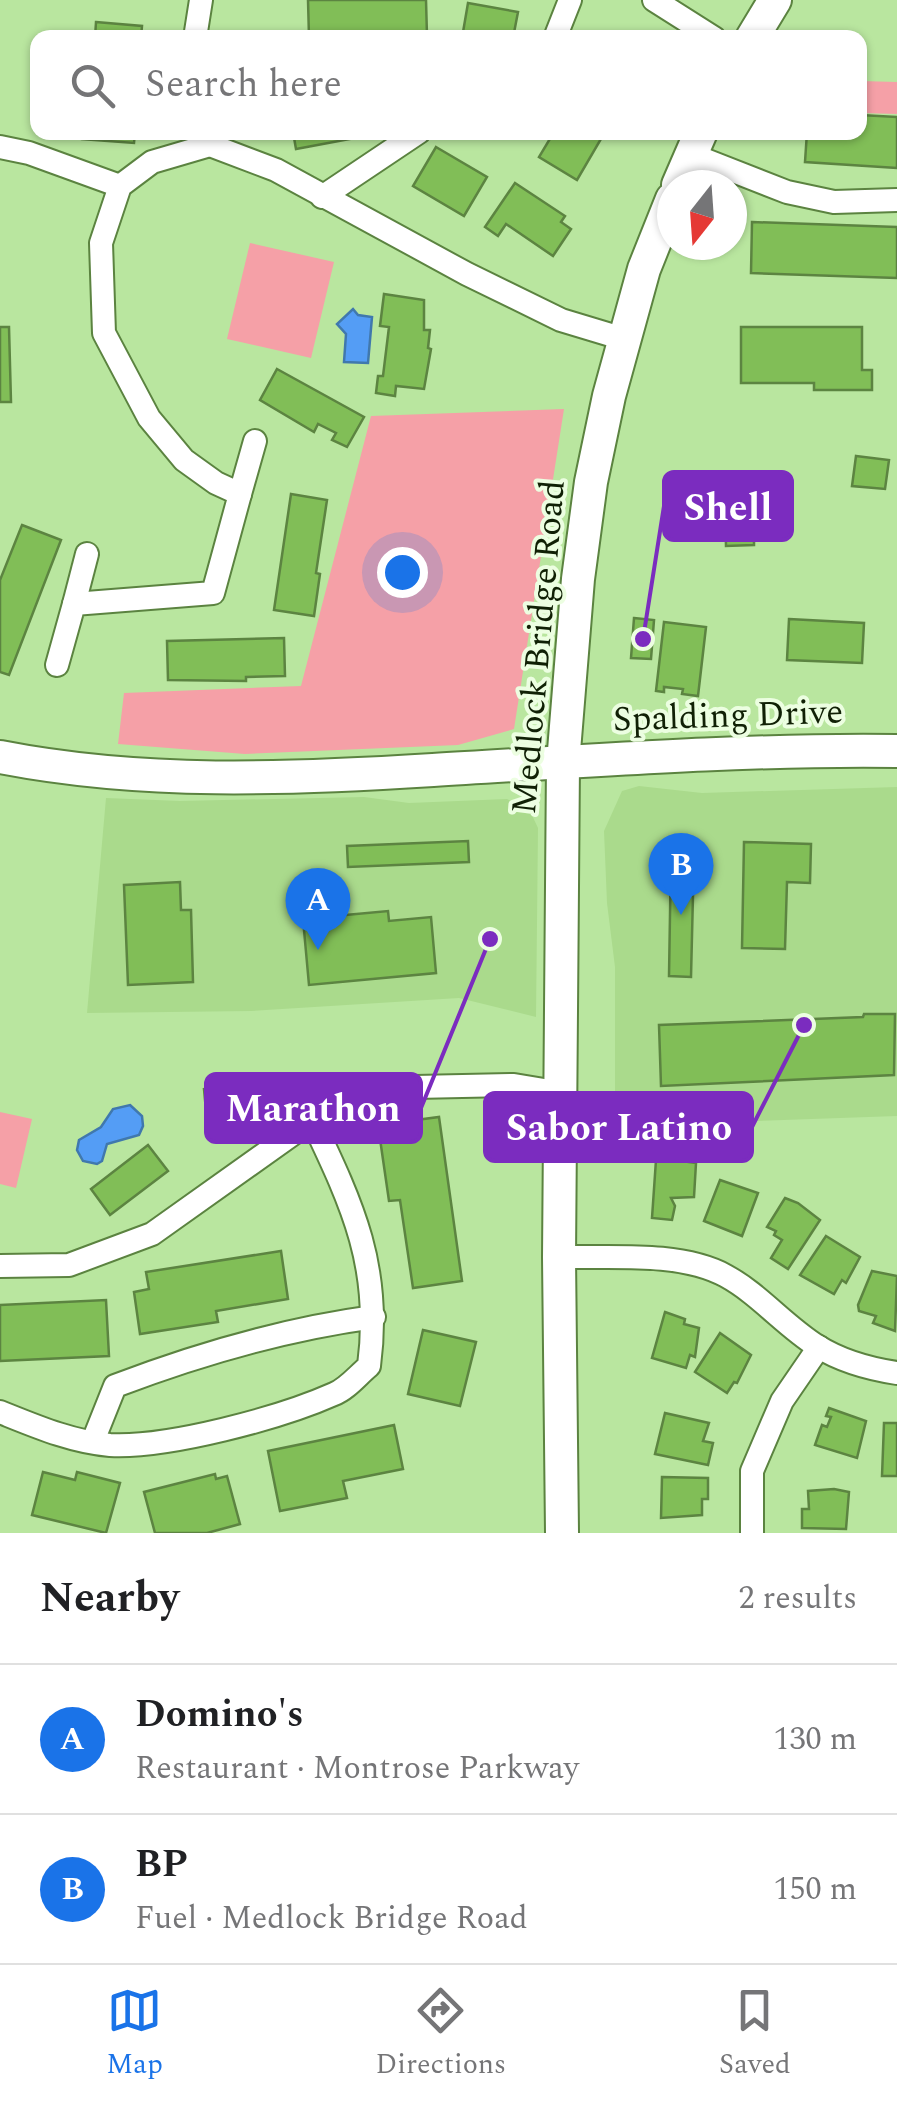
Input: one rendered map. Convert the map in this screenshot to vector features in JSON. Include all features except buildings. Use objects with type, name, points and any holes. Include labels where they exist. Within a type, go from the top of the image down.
[{"type":"main road","points":[[757,30],[774,0]]},
{"type":"main road","points":[[684,170],[696,143]]},
{"type":"main road","name":"Medlock Bridge Road","points":[[562,1533],[559,1257],[563,763],[578,579],[591,482],[624,339],[657,237]]},
{"type":"main road","name":"Spalding Drive","points":[[0,758],[68,770],[190,778],[326,777],[756,752],[897,751]]},
{"type":"street","points":[[196,30],[202,0]]},
{"type":"street","points":[[558,30],[570,0]]},
{"type":"street","points":[[654,0],[701,30]]},
{"type":"street","points":[[322,196],[407,140]]},
{"type":"street","points":[[240,494],[216,483],[184,460],[149,418],[104,333],[101,242],[120,186],[180,143],[210,145],[276,170],[561,320],[624,339]]},
{"type":"street","points":[[696,143],[787,192],[834,202],[897,200]]},
{"type":"street","points":[[0,147],[120,186]]},
{"type":"street","points":[[74,604],[213,592],[255,441]]},
{"type":"street","points":[[57,665],[87,554]]},
{"type":"street","points":[[0,1266],[69,1265],[152,1234],[312,1120],[415,1086],[514,1085],[562,1093]]},
{"type":"street","points":[[0,1412],[55,1434],[110,1445],[173,1440],[338,1393],[369,1366],[374,1317],[368,1256],[346,1190],[312,1120]]},
{"type":"street","points":[[559,1257],[650,1258],[706,1267],[728,1277],[819,1347],[860,1365],[897,1374]]},
{"type":"street","points":[[93,1442],[115,1386],[158,1369],[308,1326],[374,1317]]},
{"type":"street","points":[[752,1533],[752,1470],[782,1401],[819,1347]]},
{"type":"shaded area","points":[[867,81],[897,82],[897,114],[867,113]]},
{"type":"shaded area","points":[[250,243],[334,262],[311,358],[227,339]]},
{"type":"shaded area","points":[[564,409],[514,729],[458,745],[245,754],[118,744],[124,693],[301,686],[371,416]]},
{"type":"shaded area","points":[[639,786],[702,793],[897,787],[897,1116],[615,1126],[615,967],[604,831],[622,791]]},
{"type":"shaded area","points":[[364,797],[409,803],[507,799],[530,811],[538,828],[536,1017],[459,998],[251,1011],[87,1013],[106,798],[180,801]]},
{"type":"shaded area","points":[[0,1112],[32,1119],[16,1188],[0,1184]]},
{"type":"water","points":[[353,309],[358,315],[372,317],[368,363],[344,362],[346,334],[337,324]]},
{"type":"water","points":[[130,1105],[142,1116],[139,1135],[107,1144],[102,1161],[97,1164],[83,1161],[77,1150],[79,1140],[101,1127],[113,1109]]},
{"type":"place","name":"Shell","points":[[643,639]]},
{"type":"place","name":"BP","points":[[681,915]]},
{"type":"place","name":"Marathon","points":[[490,939]]},
{"type":"place","name":"Domino's","points":[[318,950]]},
{"type":"place","name":"Sabor Latino","points":[[804,1025]]}]
